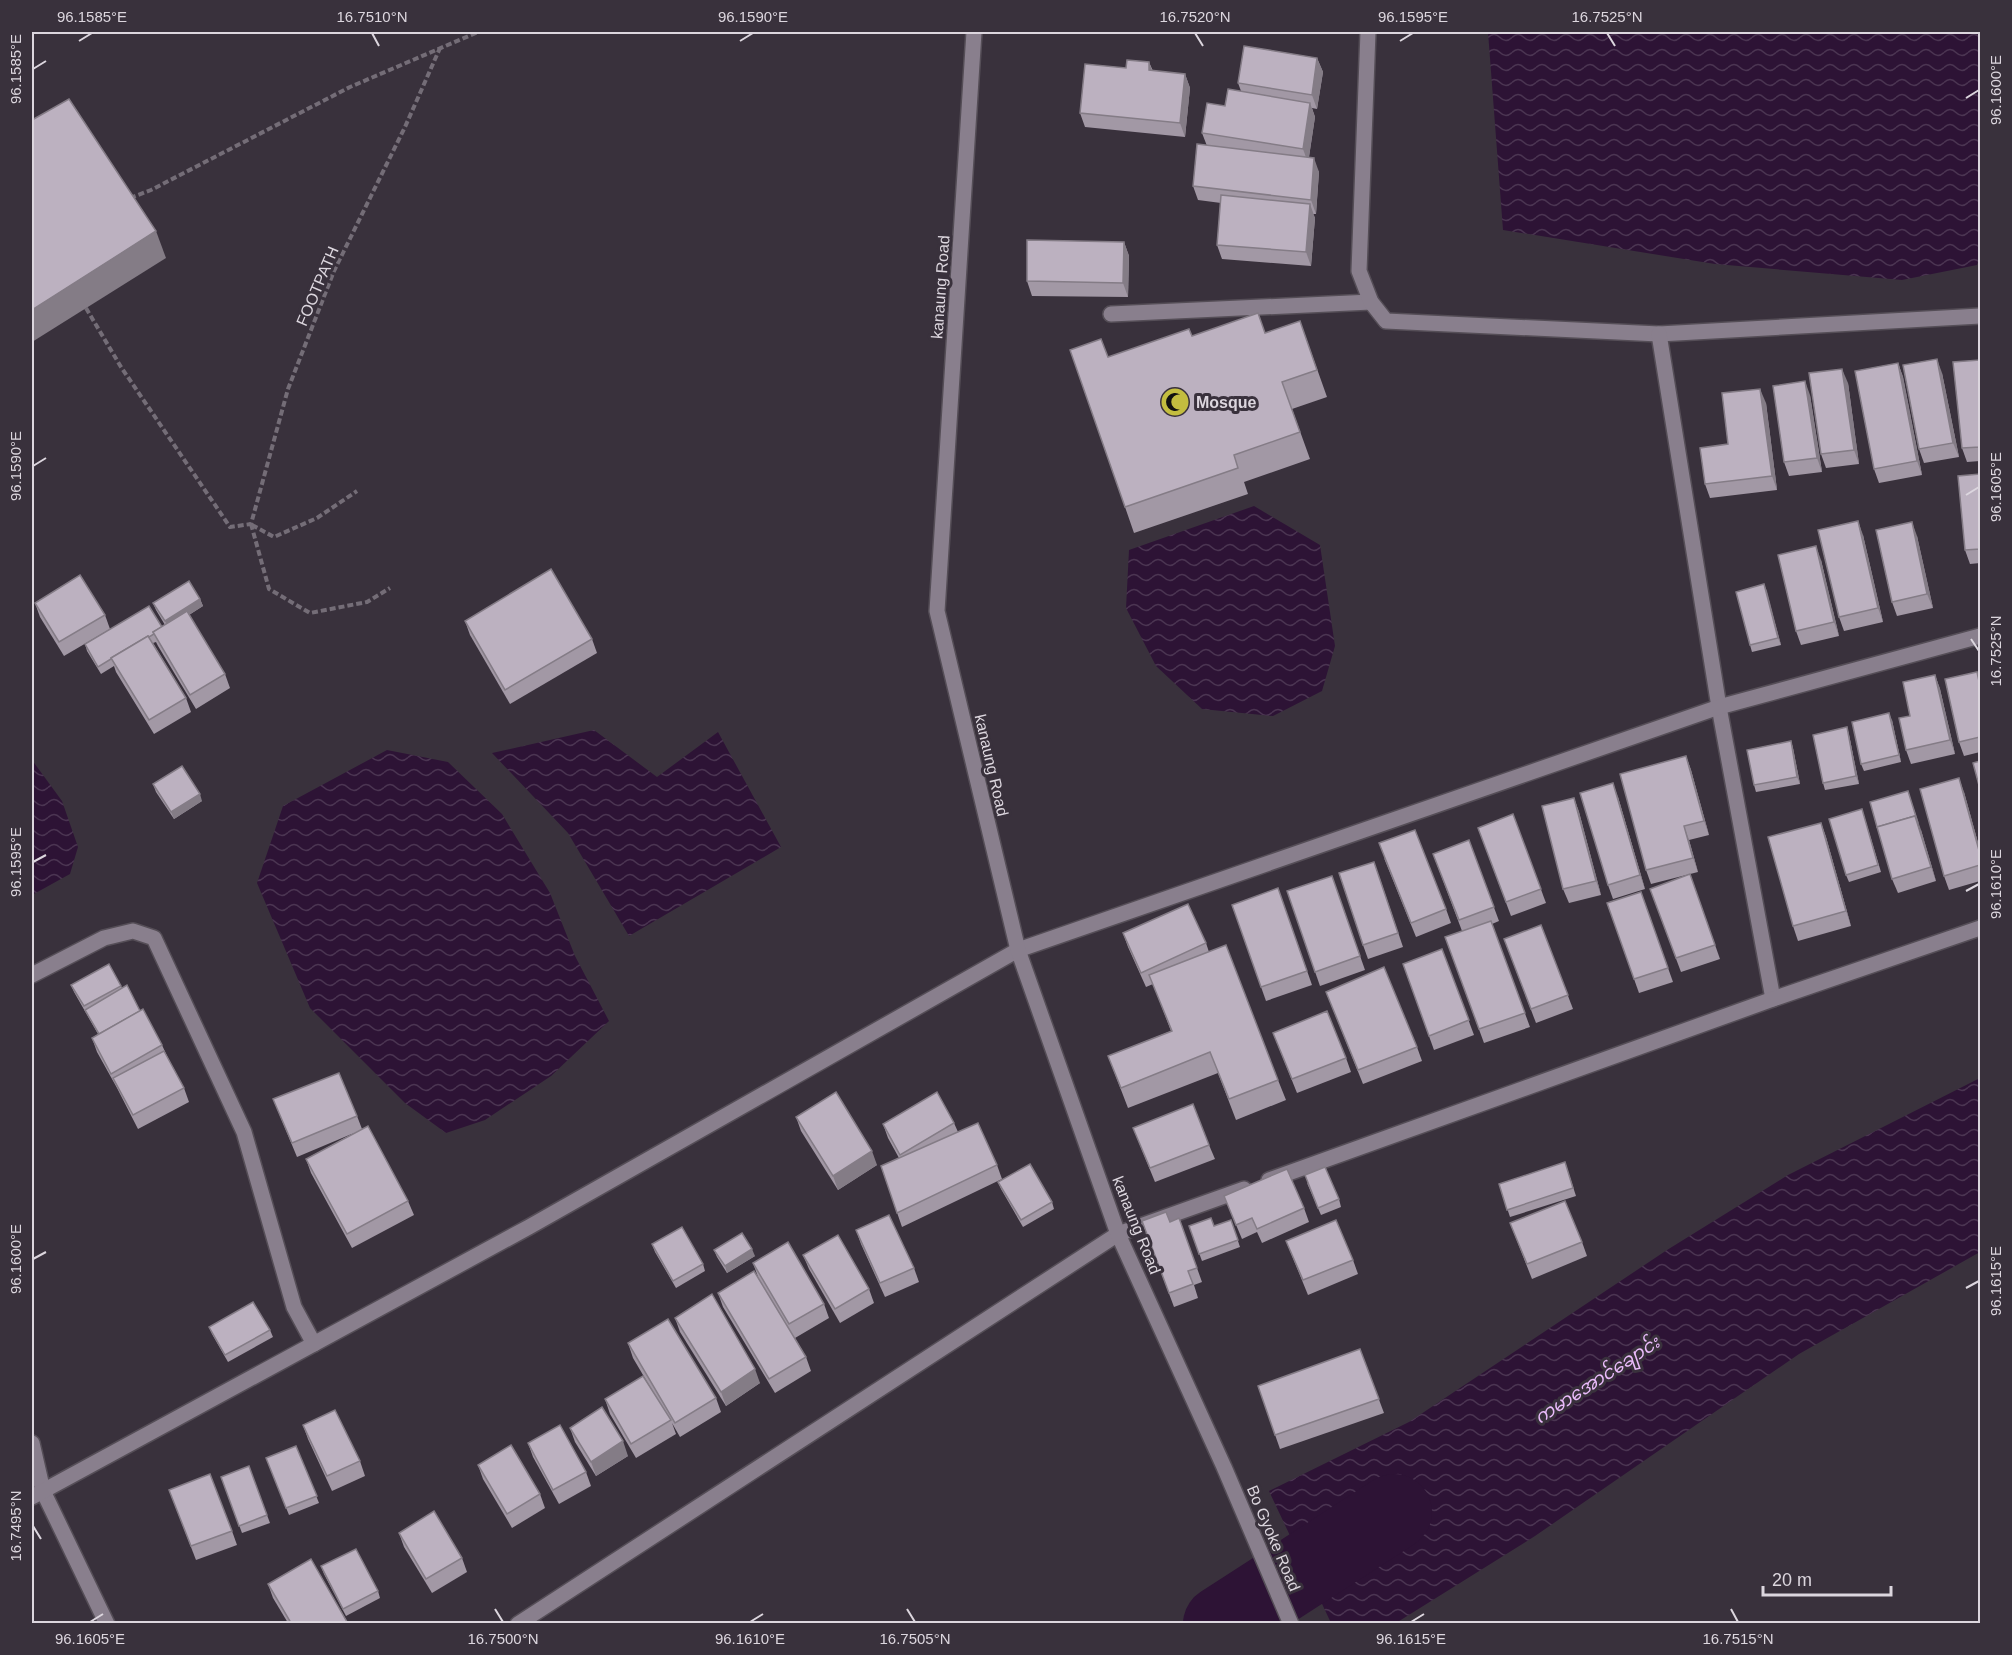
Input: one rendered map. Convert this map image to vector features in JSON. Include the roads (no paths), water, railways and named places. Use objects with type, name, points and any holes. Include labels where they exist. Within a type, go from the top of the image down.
[{"type":"street","name":"kanaung Road","points":[[974,32],[937,610],[1018,950],[1118,1234],[1224,1467]]},
{"type":"street","points":[[1368,32],[1359,271],[1371,302],[1386,321],[1659,334],[1980,316]]},
{"type":"street","points":[[1111,314],[1371,302]]},
{"type":"street","points":[[1659,334],[1719,707],[1773,999]]},
{"type":"street","points":[[37,1494],[529,1227],[1018,950],[1719,707],[1980,636]]},
{"type":"street","points":[[518,1623],[1118,1234],[1773,999],[1980,928]]},
{"type":"street","points":[[32,975],[104,938],[133,931],[154,938],[244,1132],[294,1307],[314,1344]]},
{"type":"street","points":[[32,1443],[37,1494],[108,1623]]},
{"type":"street","name":"Bo Gyoke Road","points":[[1224,1467],[1291,1623]]},
{"type":"water","points":[[1488,32],[1980,32],[1980,255],[1977,265],[1902,280],[1715,264],[1503,230]]},
{"type":"water","points":[[1254,506],[1320,545],[1335,646],[1322,691],[1273,716],[1202,709],[1156,666],[1126,608],[1129,550]]},
{"type":"water","points":[[594,730],[657,777],[718,732],[781,847],[629,936],[568,833],[492,753]]},
{"type":"water","points":[[387,750],[448,762],[502,814],[550,893],[575,956],[609,1021],[551,1076],[485,1120],[446,1133],[405,1103],[310,1008],[257,883],[283,806]]},
{"type":"water","points":[[32,760],[62,801],[78,847],[70,874],[32,895]]},
{"type":"water","points":[[1980,1078],[1980,1252],[1799,1354],[1535,1536],[1396,1623],[1331,1623],[1269,1491],[1409,1422],[1667,1250],[1788,1175]]},
{"type":"waterway","name":"ကမာအောင်ချောင်း","points":[[1221,1624],[1394,1512]]},
{"type":"place","name":"Mosque","points":[[1175,402]]}]
